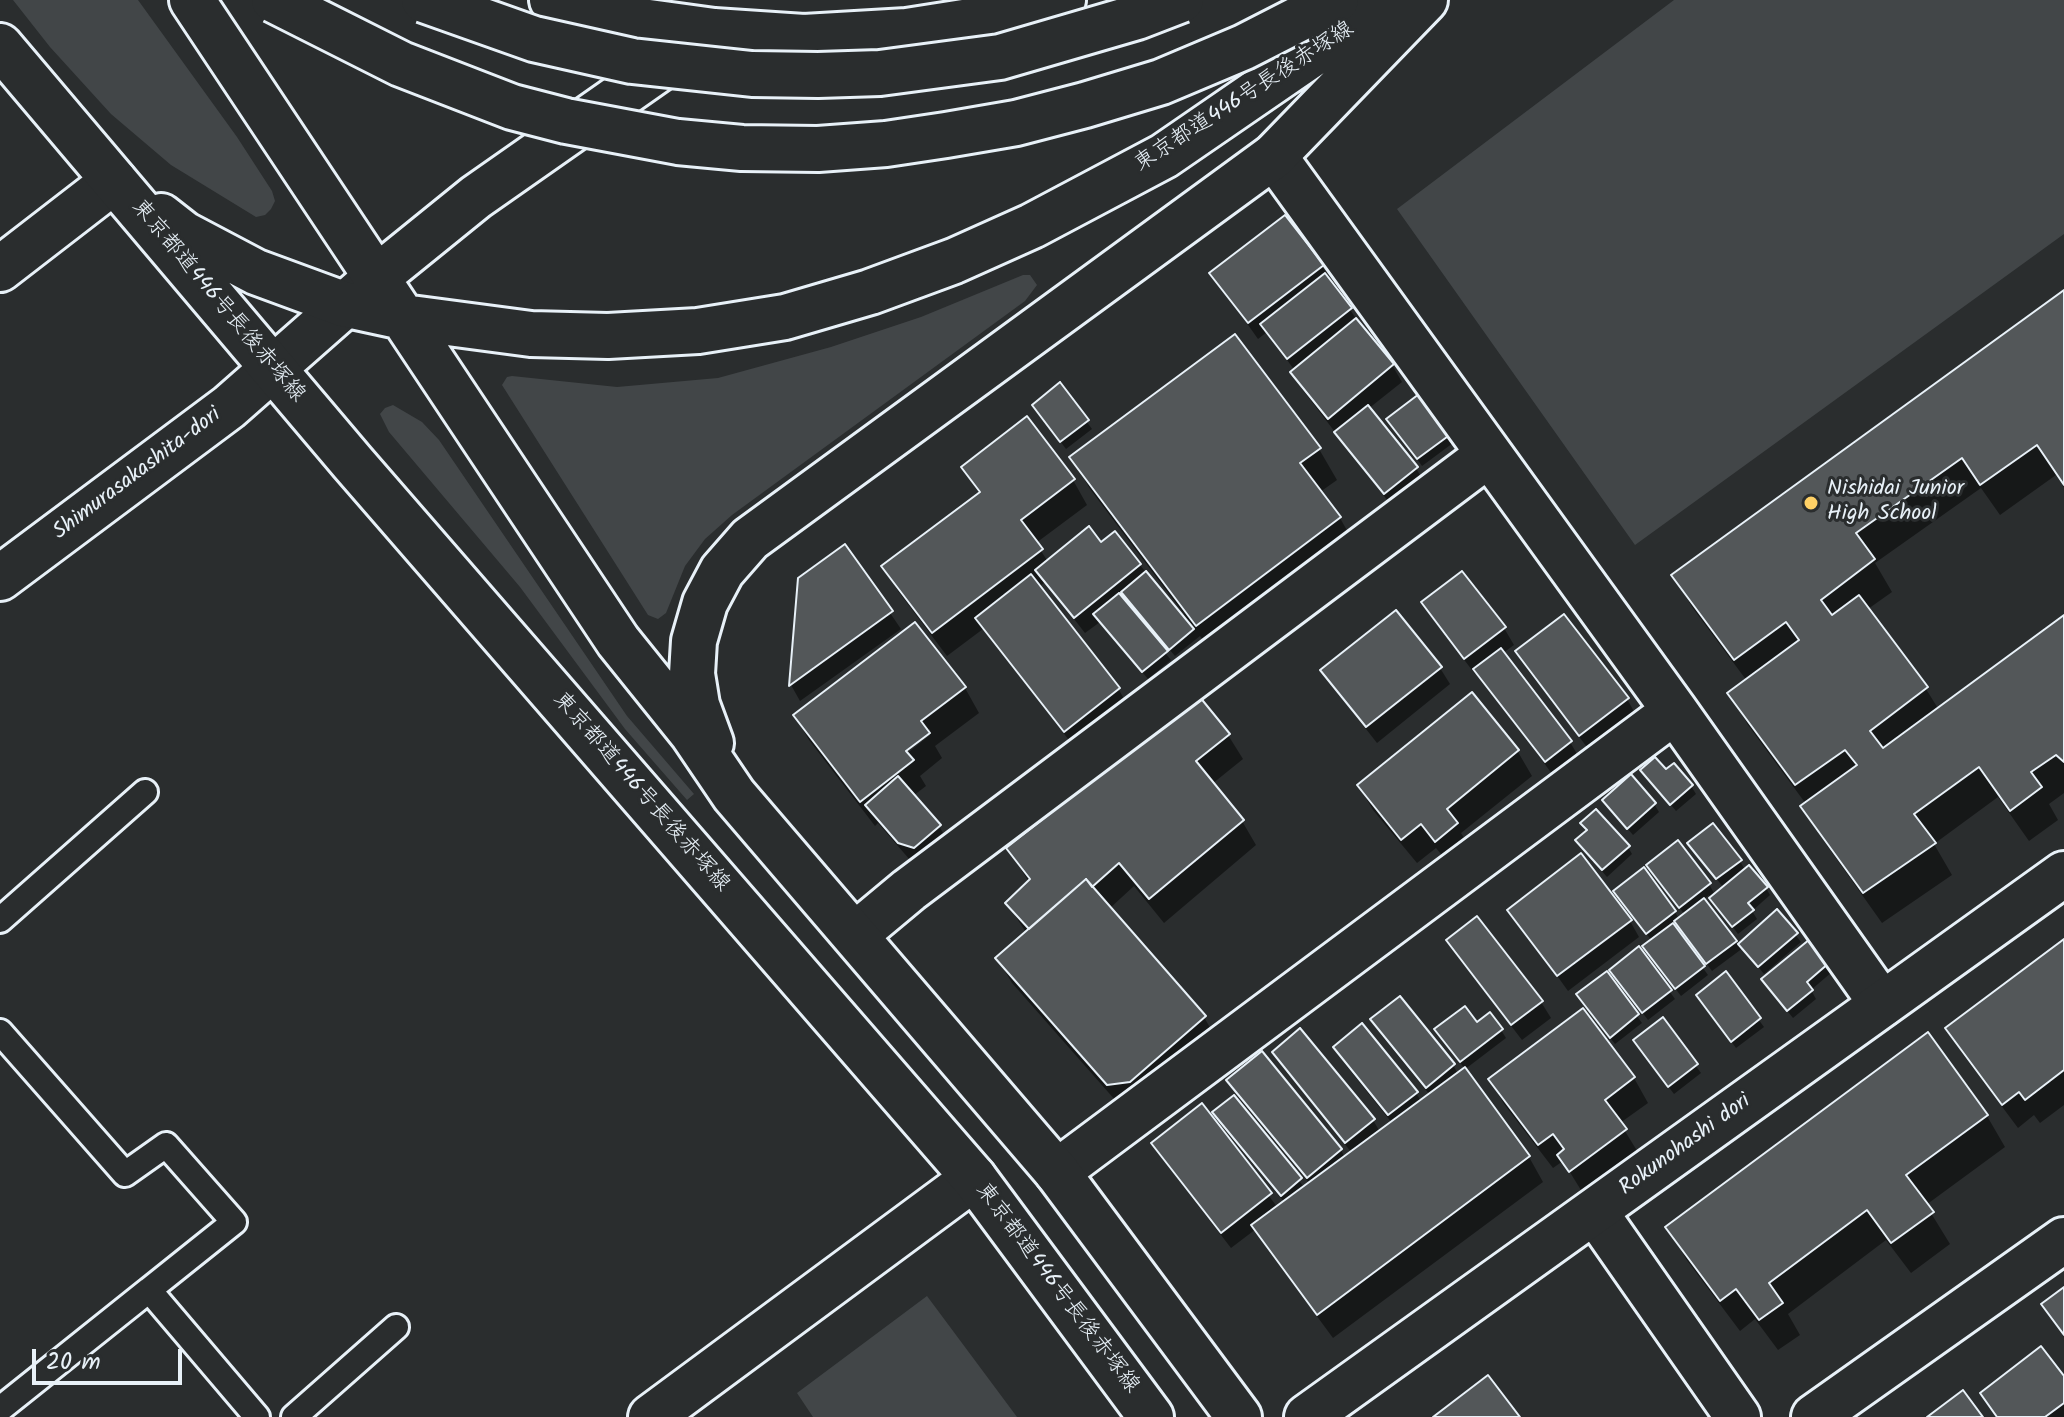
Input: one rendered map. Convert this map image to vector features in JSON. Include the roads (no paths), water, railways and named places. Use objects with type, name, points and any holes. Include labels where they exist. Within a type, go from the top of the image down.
[{"type":"main road","points":[[192,0],[360,291],[403,317],[618,641],[692,733],[734,795],[1057,1172],[1239,1417]]},
{"type":"main road","points":[[274,0],[401,64],[512,107],[579,124],[678,142],[742,148],[818,149],[946,135],[1016,123],[1085,105],[1161,82],[1216,59],[1336,0]]},
{"type":"main road","points":[[424,0],[534,39],[632,61],[752,74],[818,75],[894,72],[1000,57],[1123,22],[1181,0]]},
{"type":"main road","points":[[552,0],[624,9],[714,31],[804,37],[907,31],[1008,15],[1063,0]]},
{"type":"main road","name":"東京都道446号長後赤塚線","points":[[403,317],[531,334],[608,336],[683,332],[785,317],[870,292],[954,261],[1032,226],[1164,156],[1391,0]]},
{"type":"main road","points":[[734,795],[697,705],[692,674],[694,641],[705,603],[722,571],[750,539],[782,514],[1274,156],[1425,0]]},
{"type":"main road","name":"Shimurasakashita-dori","points":[[0,578],[229,407],[360,291],[476,197],[714,31]]},
{"type":"main road","name":"東京都道446号長後赤塚線","points":[[0,46],[273,370],[974,1178],[1151,1417]]},
{"type":"main road","points":[[1274,156],[1675,711],[1882,1004]]},
{"type":"main road","points":[[0,269],[114,181]]},
{"type":"main road","name":"東京都道446号長後赤塚線","points":[[114,181],[184,234],[256,272],[360,291]]},
{"type":"main road","points":[[855,935],[909,890],[1488,455]]},
{"type":"main road","points":[[1057,1172],[1675,711]]},
{"type":"main road","name":"Rokunohashi dori","points":[[1307,1417],[2064,874]]},
{"type":"main road","points":[[651,1417],[974,1178]]},
{"type":"main road","points":[[1595,1212],[1738,1417]]},
{"type":"main road","points":[[1814,1417],[2064,1240]]},
{"type":"lane","points":[[0,920],[145,792]]},
{"type":"lane","points":[[0,1032],[125,1174],[166,1145],[234,1222],[0,1409]]},
{"type":"lane","points":[[149,1290],[257,1417]]},
{"type":"lane","points":[[294,1417],[396,1327]]},
{"type":"place","name":"Nishidai Junior High School","points":[[1811,503]]}]
